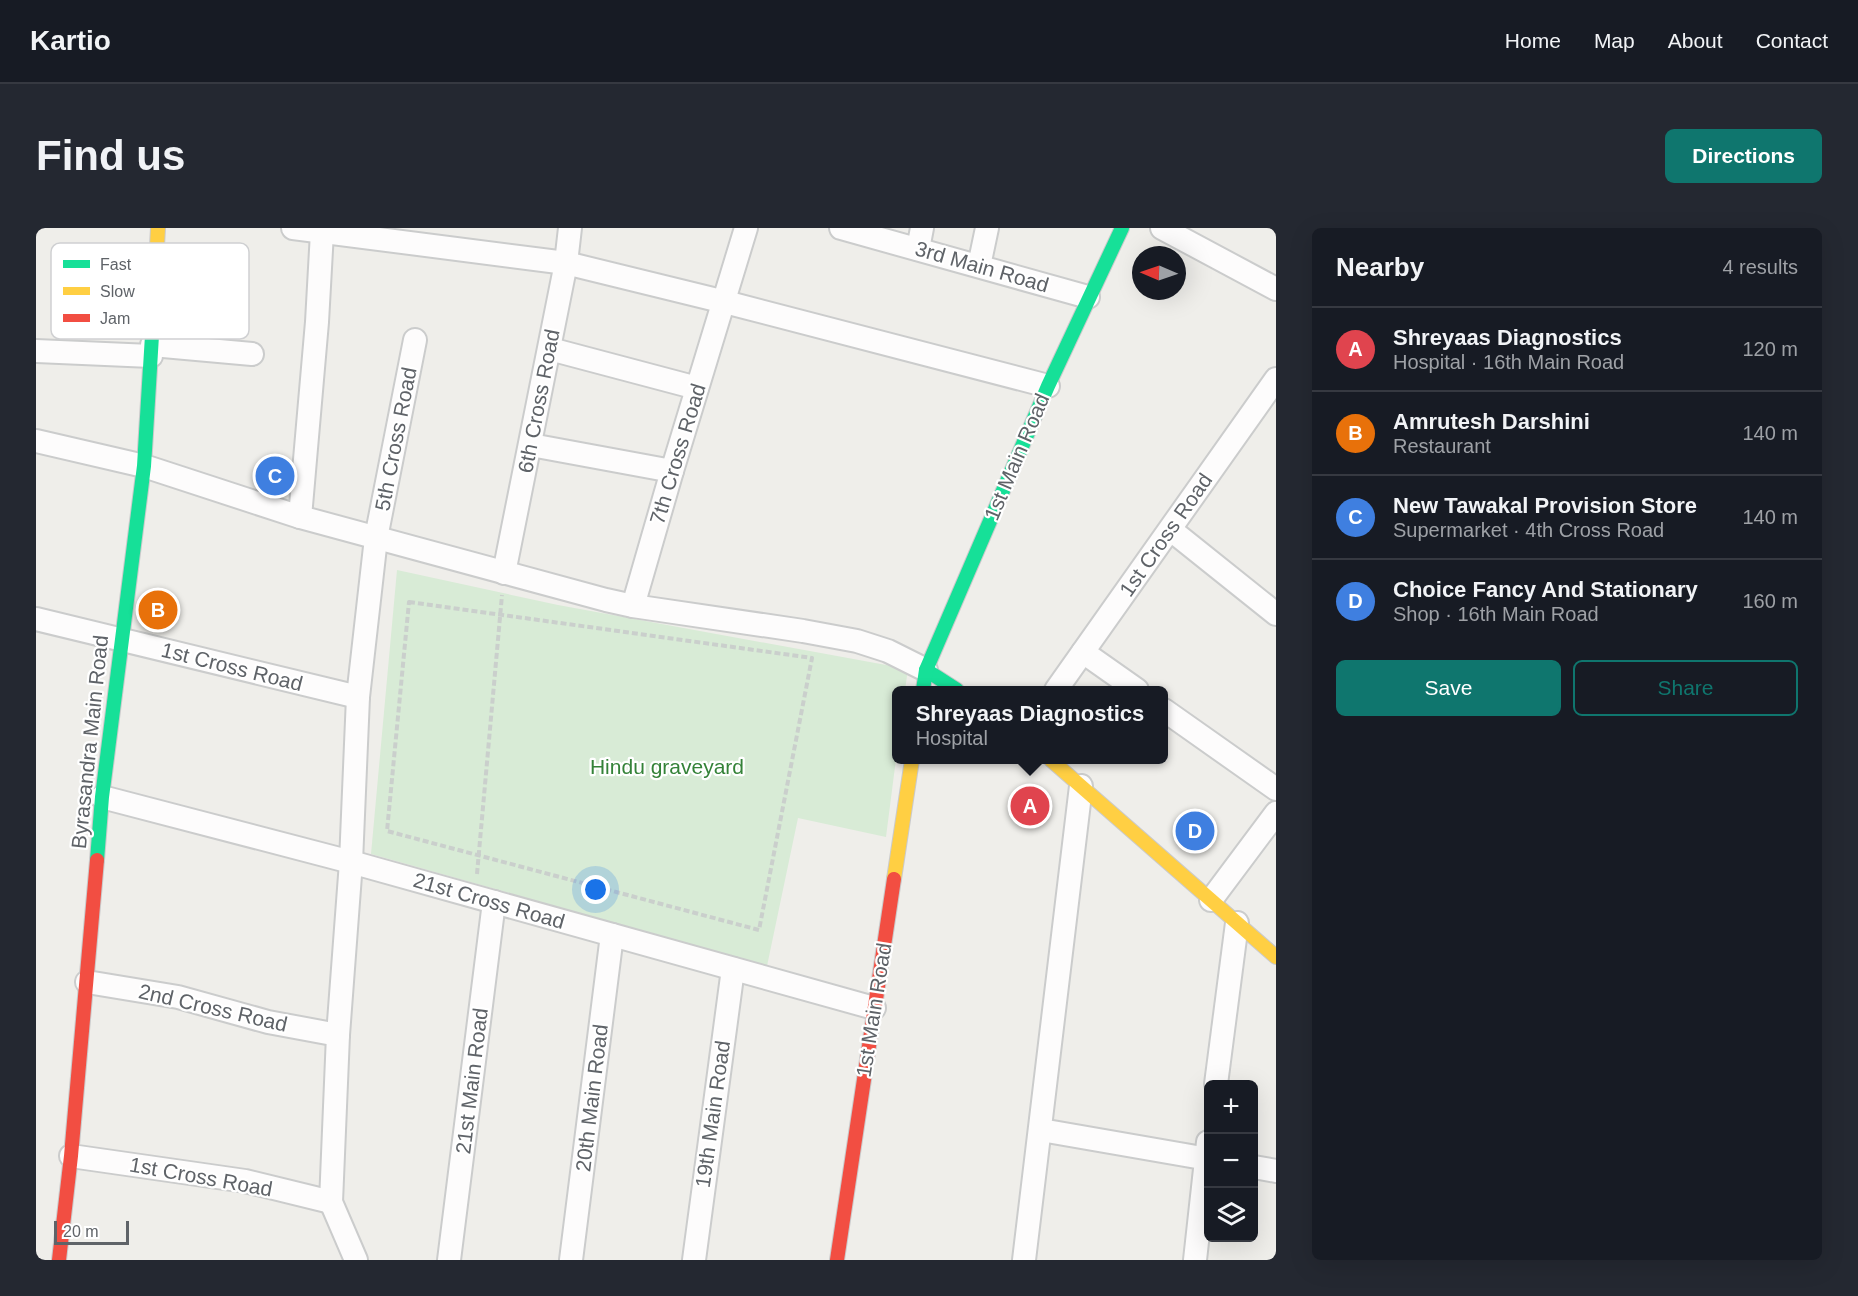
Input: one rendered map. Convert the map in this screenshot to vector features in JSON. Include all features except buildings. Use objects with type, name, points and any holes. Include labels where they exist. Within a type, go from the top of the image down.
[{"type":"street","name":"Byrasandra Main Road","points":[[157,243],[158,228]]},
{"type":"street","points":[[293,228],[322,232],[362,232],[566,263],[1048,386]]},
{"type":"street","name":"6th Cross Road","points":[[504,573],[550,349],[570,228]]},
{"type":"street","name":"7th Cross Road","points":[[633,606],[746,228]]},
{"type":"street","points":[[980,266],[987,228]]},
{"type":"street","name":"1st Main Road","points":[[925,680],[1048,386],[1122,228]]},
{"type":"street","points":[[1162,228],[1276,289]]},
{"type":"street","name":"3rd Main Road","points":[[853,229],[920,238],[980,266],[1088,297]]},
{"type":"street","points":[[300,517],[317,322],[322,232]]},
{"type":"street","name":"Byrasandra Main Road","points":[[59,1260],[71,1156],[102,797],[144,466],[152,339]]},
{"type":"street","name":"5th Cross Road","points":[[331,1202],[338,1035],[351,862],[358,697],[376,538],[415,340]]},
{"type":"street","points":[[550,349],[697,388]]},
{"type":"street","points":[[36,351],[151,350],[252,354]]},
{"type":"street","name":"1st Cross Road","points":[[1059,686],[1276,379]]},
{"type":"street","points":[[36,441],[144,466],[300,517],[633,606],[793,629],[857,641],[888,651],[925,680],[944,686]]},
{"type":"street","points":[[531,446],[672,471]]},
{"type":"street","points":[[1171,530],[1276,614]]},
{"type":"street","name":"1st Cross Road","points":[[36,619],[358,697]]},
{"type":"street","points":[[1083,652],[1131,686]]},
{"type":"street","points":[[1168,713],[1276,789]]},
{"type":"street","name":"1st Main Road","points":[[837,1260],[911,764]]},
{"type":"street","points":[[1057,764],[1276,957]]},
{"type":"street","points":[[1024,1260],[1081,786]]},
{"type":"street","name":"21st Cross Road","points":[[102,797],[351,862],[874,1008]]},
{"type":"street","points":[[1211,900],[1276,813]]},
{"type":"street","name":"21st Main Road","points":[[449,1260],[484,900]]},
{"type":"street","points":[[1217,1080],[1237,923]]},
{"type":"street","name":"20th Main Road","points":[[571,1260],[612,935]]},
{"type":"street","name":"19th Main Road","points":[[694,1260],[733,969]]},
{"type":"street","name":"2nd Cross Road","points":[[87,982],[178,997],[268,1022],[338,1035]]},
{"type":"street","points":[[1041,1130],[1204,1152]]},
{"type":"street","name":"1st Cross Road","points":[[71,1156],[245,1181],[331,1202]]},
{"type":"street","points":[[1258,1168],[1276,1171]]},
{"type":"street","points":[[1195,1260],[1204,1186]]},
{"type":"street","points":[[331,1202],[356,1260]]},
{"type":"path","points":[[484,900],[478,856],[504,573]]},
{"type":"path","points":[[409,602],[812,658],[759,930],[478,856],[387,831],[409,602]]},
{"type":"green space","name":"Hindu graveyard","points":[[397,570],[558,605],[908,669],[906,686],[892,686],[892,764],[895,764],[886,837],[798,818],[767,966],[371,854]]},
{"type":"traffic: fast","points":[[924,686],[926,670],[1048,386],[1122,228]]},
{"type":"traffic: fast","points":[[97,860],[102,797],[144,466],[152,339]]},
{"type":"traffic: fast","points":[[926,670],[951,686]]},
{"type":"traffic: slow","points":[[157,243],[158,228]]},
{"type":"traffic: slow","points":[[894,879],[911,764]]},
{"type":"traffic: slow","points":[[1056,764],[1276,957]]},
{"type":"traffic: jam","points":[[59,1260],[71,1156],[97,860]]},
{"type":"traffic: jam","points":[[837,1260],[894,879]]},
{"type":"place","name":"New Tawakal Provision Store","points":[[275,476]]},
{"type":"place","name":"Amrutesh Darshini","points":[[158,610]]},
{"type":"place","name":"Shreyaas Diagnostics","points":[[1030,806]]},
{"type":"place","name":"Choice Fancy And Stationary","points":[[1195,831]]}]
